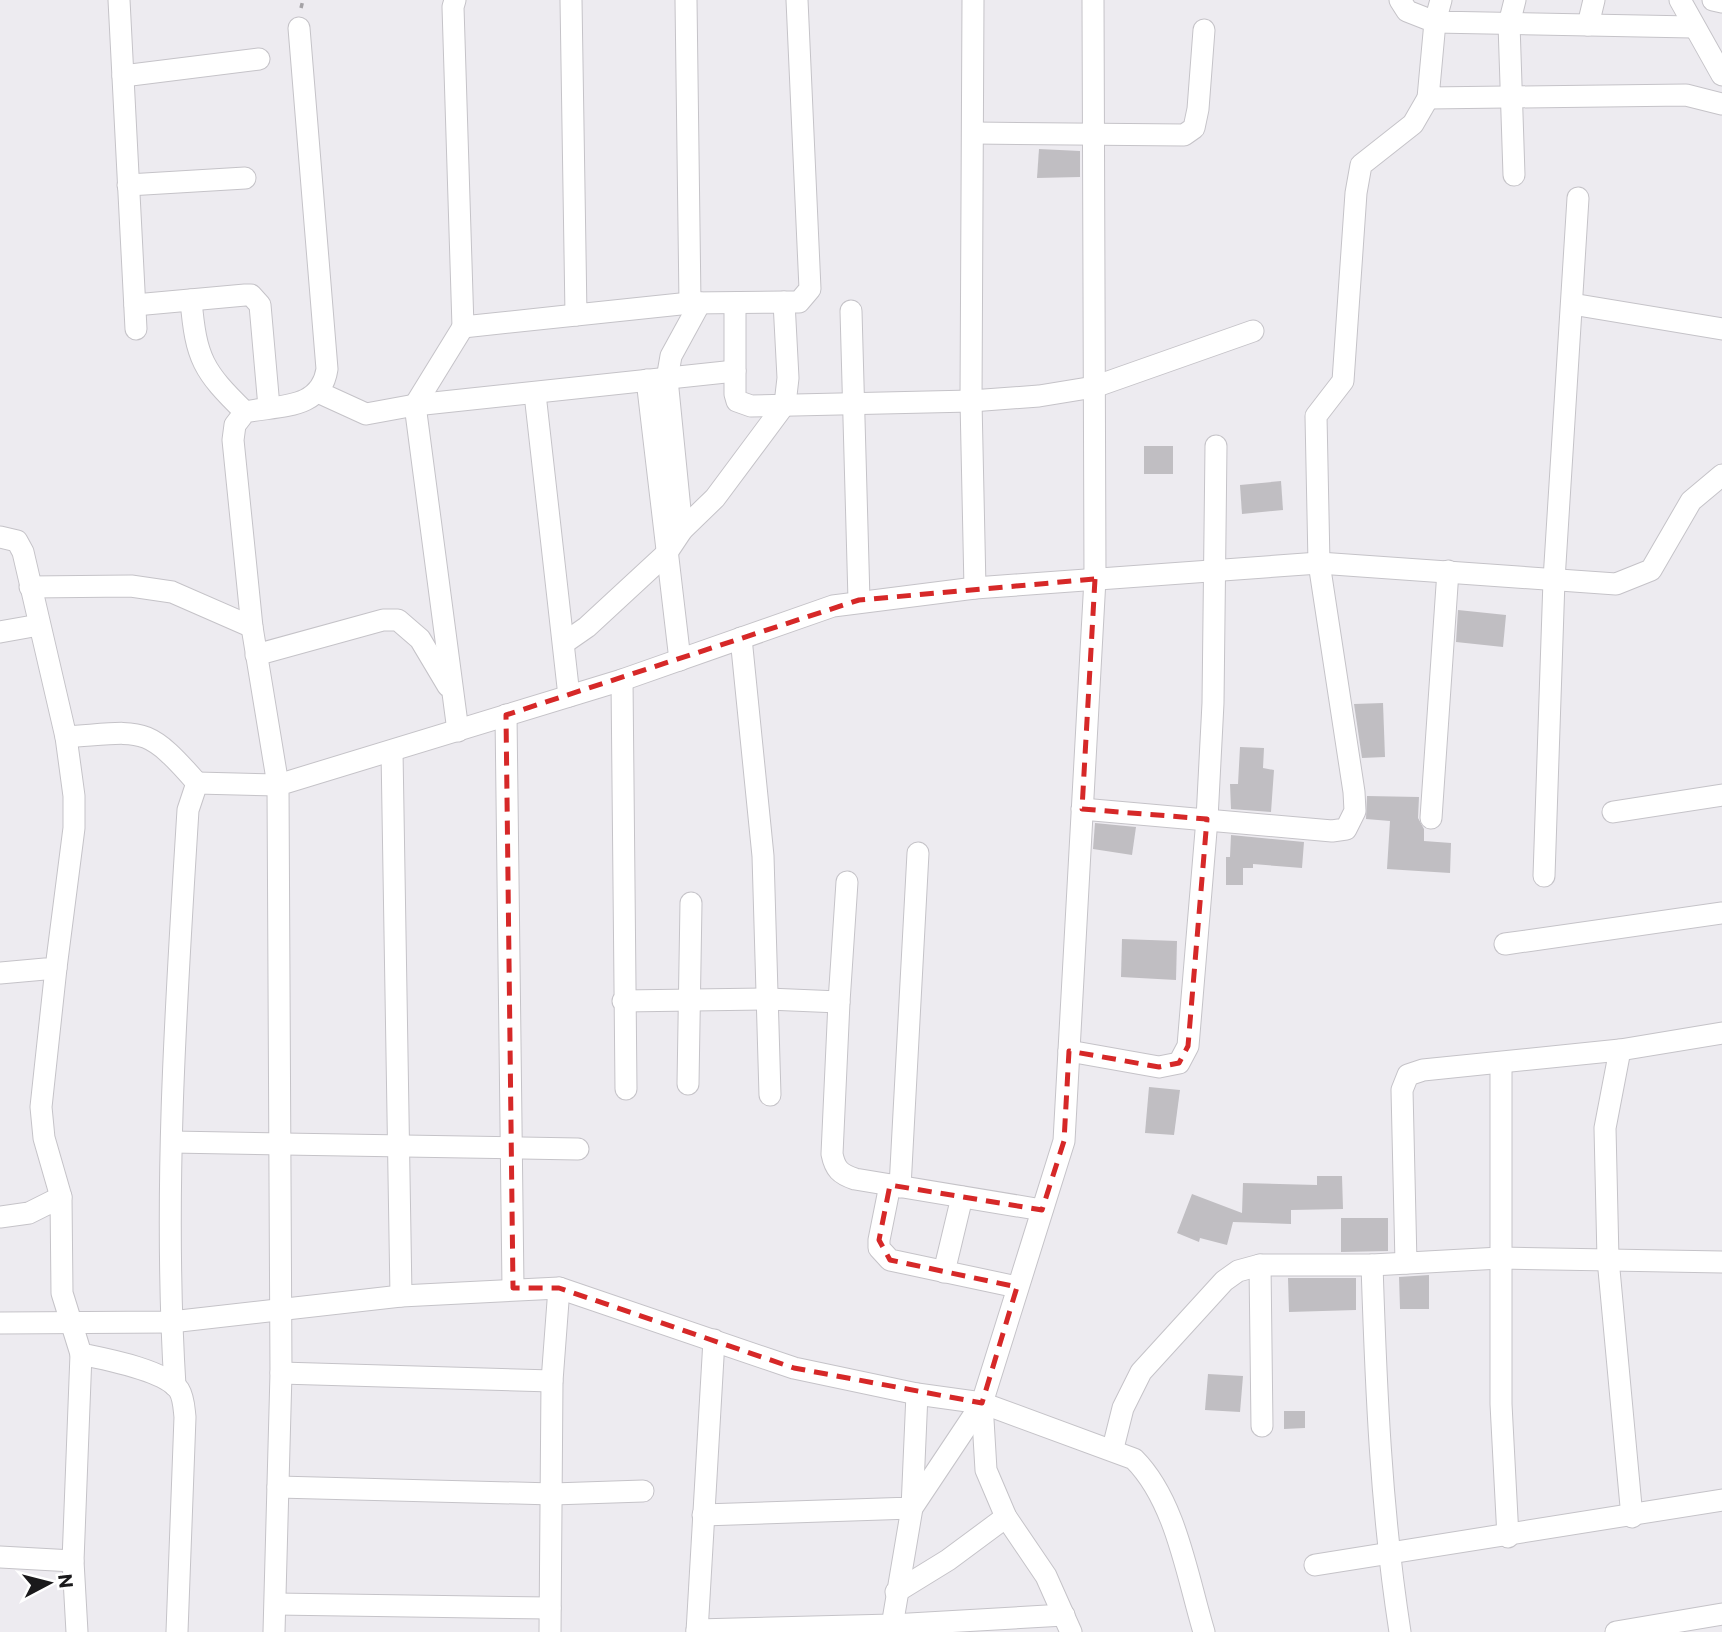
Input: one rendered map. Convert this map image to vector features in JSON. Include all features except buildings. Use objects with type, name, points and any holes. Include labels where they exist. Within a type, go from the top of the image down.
[{"type":"street","points":[[119,0],[136,330]]},
{"type":"street","points":[[456,0],[453,7],[463,327],[415,405],[458,731]]},
{"type":"street","points":[[571,0],[576,314]]},
{"type":"street","points":[[680,660],[666,554],[657,379],[671,356],[695,303],[686,0]]},
{"type":"street","points":[[463,327],[695,303],[799,302],[810,289],[797,0]]},
{"type":"street","points":[[973,0],[971,401],[975,588]]},
{"type":"street","points":[[912,1508],[982,1403],[1064,1142],[1095,579],[1092,240],[1096,135],[1093,0]]},
{"type":"street","points":[[1400,0],[1407,11],[1435,22],[1692,27]]},
{"type":"street","points":[[1082,809],[1332,831],[1346,829],[1352,822],[1354,792],[1319,563],[1316,416],[1343,380],[1356,193],[1361,165],[1413,124],[1428,98],[1435,22],[1441,0]]},
{"type":"street","points":[[1514,175],[1509,24],[1515,0]]},
{"type":"street","points":[[1588,25],[1594,0]]},
{"type":"street","points":[[1680,0],[1692,27],[1722,75]]},
{"type":"street","points":[[1713,0],[1722,2]]},
{"type":"street","points":[[274,1632],[281,1373],[278,785],[252,627],[233,440],[236,425],[245,412],[312,399],[320,393],[327,369],[299,28]]},
{"type":"street","points":[[974,133],[1184,135],[1194,128],[1198,109],[1203,30]]},
{"type":"street","points":[[123,76],[258,59]]},
{"type":"street","points":[[1428,98],[1686,95],[1722,104]]},
{"type":"street","points":[[128,185],[245,177]]},
{"type":"street","points":[[1544,876],[1554,580],[1578,198]]},
{"type":"street","points":[[135,305],[245,295],[256,299],[260,305],[269,407]]},
{"type":"street","points":[[191,300],[194,338],[204,365],[212,380],[245,412]]},
{"type":"street","points":[[735,303],[735,394],[743,405],[971,401],[1039,396],[1094,387],[1253,331]]},
{"type":"street","points":[[564,643],[587,627],[666,554],[682,530],[715,498],[785,404],[788,378],[784,303]]},
{"type":"street","points":[[1572,304],[1722,329]]},
{"type":"street","points":[[850,311],[859,600]]},
{"type":"street","points":[[1700,327],[1722,342]]},
{"type":"street","points":[[320,393],[366,414],[415,405],[735,371]]},
{"type":"street","points":[[657,379],[682,530]]},
{"type":"street","points":[[535,394],[569,696]]},
{"type":"street","points":[[1069,1051],[1159,1067],[1171,1066],[1184,1058],[1207,819],[1216,446]]},
{"type":"street","points":[[66,737],[134,733],[149,736],[171,752],[197,783],[278,785],[622,680],[833,606],[859,600],[975,588],[1319,563],[1616,584],[1651,570],[1691,501],[1722,475]]},
{"type":"street","points":[[0,537],[17,541],[23,552],[66,737],[74,796],[74,828],[41,1107],[44,1138],[61,1197],[62,1293],[81,1354],[73,1561],[77,1632]]},
{"type":"street","points":[[1431,818],[1448,571]]},
{"type":"street","points":[[30,587],[131,586],[172,592],[252,627]]},
{"type":"street","points":[[256,655],[383,620],[398,620],[420,639],[452,694]]},
{"type":"street","points":[[0,632],[39,625]]},
{"type":"street","points":[[741,638],[763,856],[770,1095]]},
{"type":"street","points":[[622,680],[623,1001],[626,1089]]},
{"type":"street","points":[[506,715],[513,1288]]},
{"type":"street","points":[[392,751],[401,1296]]},
{"type":"street","points":[[175,1385],[171,1322],[172,1055],[188,810],[197,783]]},
{"type":"street","points":[[1613,812],[1722,794]]},
{"type":"street","points":[[918,853],[895,1186],[879,1240],[883,1254],[890,1260],[1017,1287]]},
{"type":"street","points":[[847,882],[832,1154],[835,1167],[842,1175],[855,1179],[1042,1210]]},
{"type":"street","points":[[688,1084],[691,903]]},
{"type":"street","points":[[1505,944],[1722,913]]},
{"type":"street","points":[[0,974],[56,968]]},
{"type":"street","points":[[623,1001],[768,999],[839,1002]]},
{"type":"street","points":[[1406,1263],[1404,1081],[1408,1075],[1423,1070],[1619,1050],[1722,1033]]},
{"type":"street","points":[[1619,1050],[1605,1128],[1608,1259],[1632,1517]]},
{"type":"street","points":[[1501,1063],[1501,1404],[1508,1537]]},
{"type":"street","points":[[172,1142],[579,1149]]},
{"type":"street","points":[[0,1217],[29,1213],[61,1197]]},
{"type":"street","points":[[944,1272],[962,1197]]},
{"type":"street","points":[[1113,1448],[1123,1408],[1141,1372],[1224,1281],[1238,1270],[1260,1265],[1371,1265],[1500,1258],[1722,1262]]},
{"type":"street","points":[[1260,1265],[1262,1426]]},
{"type":"street","points":[[1371,1265],[1378,1432],[1388,1553],[1400,1632]]},
{"type":"street","points":[[0,1322],[171,1322],[401,1296],[513,1288],[559,1288],[794,1368],[917,1394],[982,1403],[1034,1424],[1113,1448],[1134,1459],[1147,1472],[1163,1498],[1204,1632]]},
{"type":"street","points":[[550,1632],[552,1381],[559,1288]]},
{"type":"street","points":[[714,1340],[697,1631],[1067,1624],[1046,1576],[1006,1517],[986,1470],[982,1403]]},
{"type":"street","points":[[81,1354],[147,1371],[175,1385],[181,1392],[185,1417],[177,1632]]},
{"type":"street","points":[[281,1373],[552,1381]]},
{"type":"street","points":[[891,1628],[912,1508],[917,1394]]},
{"type":"street","points":[[278,1487],[553,1494],[643,1491]]},
{"type":"street","points":[[1315,1565],[1508,1537],[1722,1500]]},
{"type":"street","points":[[703,1516],[912,1508]]},
{"type":"street","points":[[896,1592],[948,1560],[1006,1517]]},
{"type":"street","points":[[0,1558],[73,1561]]},
{"type":"street","points":[[275,1604],[550,1608]]},
{"type":"street","points":[[1616,1632],[1722,1614]]},
{"type":"highlighted area","points":[[1095,579],[1082,809],[1207,819],[1188,1046],[1179,1063],[1159,1067],[1069,1051],[1064,1141],[1042,1210],[890,1185],[879,1240],[890,1260],[1017,1287],[982,1403],[794,1368],[559,1288],[513,1288],[506,715],[859,600]]}]
